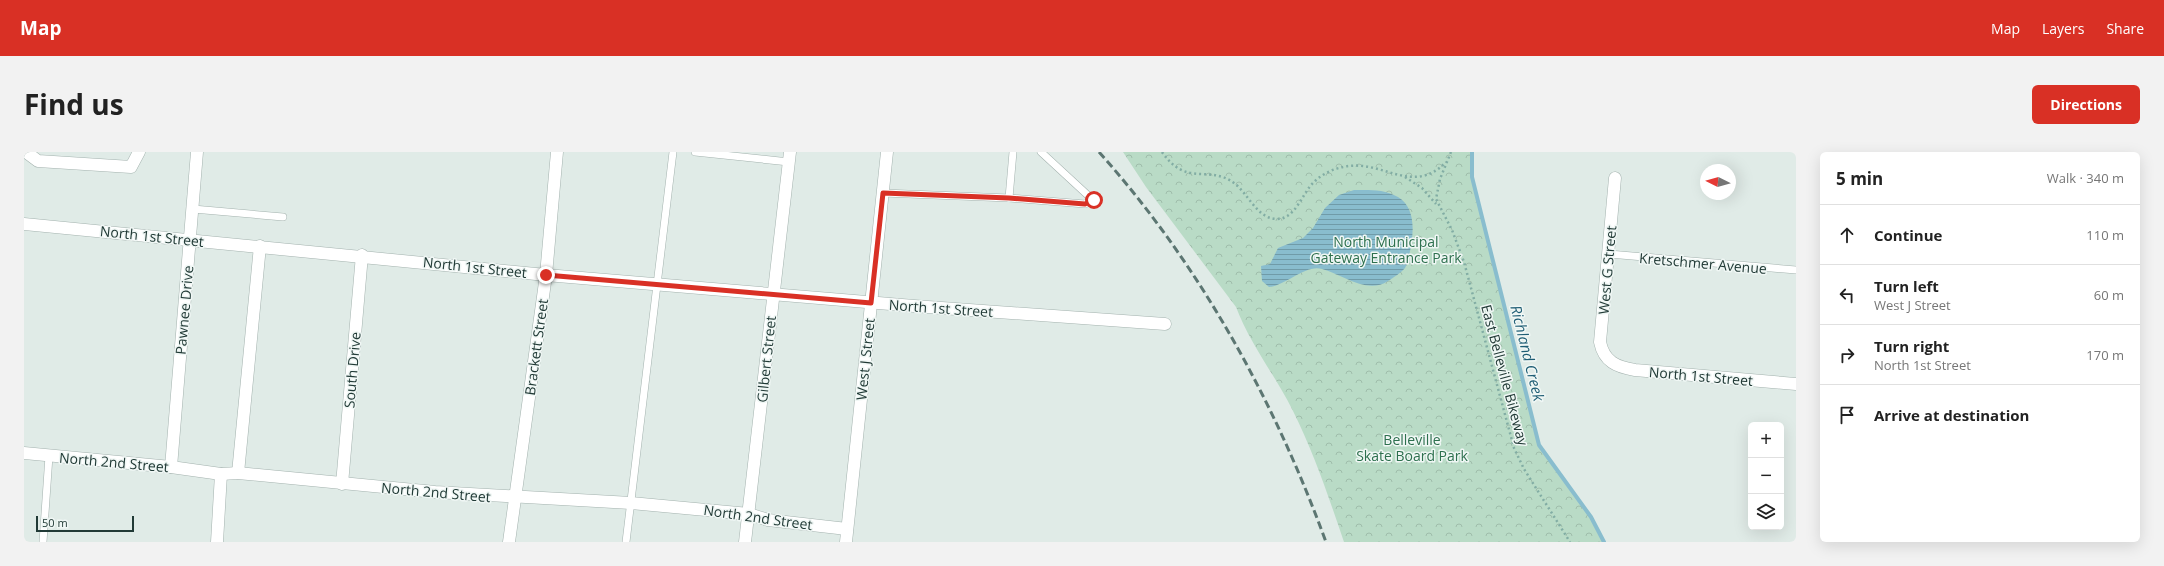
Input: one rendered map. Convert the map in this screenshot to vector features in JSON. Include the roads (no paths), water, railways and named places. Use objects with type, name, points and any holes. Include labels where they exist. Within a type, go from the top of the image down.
[{"type":"street","points":[[26,152],[38,161],[131,167],[139,152]]},
{"type":"street","name":"Pawnee Drive","points":[[171,467],[197,152]]},
{"type":"street","name":"Brackett Street","points":[[510,542],[514,498],[546,275],[556,152]]},
{"type":"street","name":"West J Street","points":[[846,542],[887,152]]},
{"type":"street","name":"Gilbert Street","points":[[745,542],[789,157]]},
{"type":"street","name":"West G Street","points":[[1608,360],[1602,353],[1600,342],[1615,178]]},
{"type":"street","name":"North 1st Street","points":[[24,224],[362,255],[546,275],[871,303],[1165,324]]},
{"type":"street","points":[[238,473],[260,246]]},
{"type":"street","name":"South Drive","points":[[342,484],[362,255]]},
{"type":"street","name":"North 1st Street","points":[[1608,360],[1620,367],[1635,370],[1796,384]]},
{"type":"street","name":"North 2nd Street","points":[[24,453],[171,467],[222,474],[238,473],[342,484],[514,498],[631,503],[748,514],[768,520],[848,529]]},
{"type":"street","points":[[218,542],[222,474]]},
{"type":"lane","points":[[626,542],[673,152]]},
{"type":"lane","points":[[694,152],[789,157]]},
{"type":"lane","points":[[1009,198],[1013,152]]},
{"type":"lane","points":[[883,193],[1009,198],[1085,204],[1094,200],[1041,152]]},
{"type":"lane","points":[[193,209],[283,217]]},
{"type":"lane","name":"Kretschmer Avenue","points":[[1609,254],[1796,270]]},
{"type":"lane","points":[[43,542],[49,456]]},
{"type":"water","points":[[1354,190],[1377,190],[1393,194],[1404,202],[1409,209],[1413,233],[1409,256],[1404,270],[1380,285],[1372,286],[1363,285],[1316,268],[1302,272],[1275,286],[1269,287],[1262,281],[1261,266],[1270,264],[1278,248],[1303,238],[1313,228],[1325,208],[1339,195]]},
{"type":"waterway","name":"Richland Creek","points":[[1472,152],[1472,177],[1539,445],[1591,517],[1604,542]]},
{"type":"railway","points":[[1099,152],[1136,195],[1170,241],[1231,336],[1283,437],[1326,542]]},
{"type":"park label","name":"North Municipal Gateway Entrance Park","points":[[1386,250]]},
{"type":"park label","name":"Belleville Skate Board Park","points":[[1412,448]]}]
